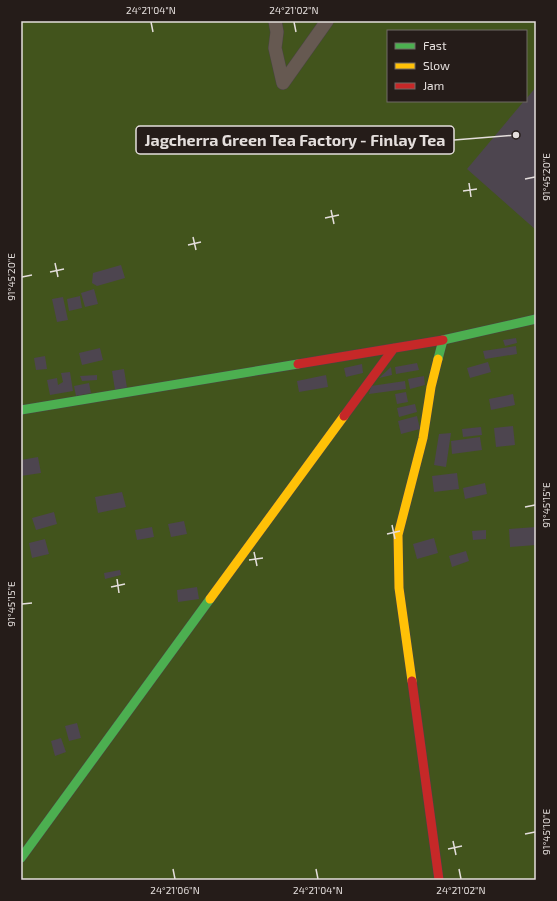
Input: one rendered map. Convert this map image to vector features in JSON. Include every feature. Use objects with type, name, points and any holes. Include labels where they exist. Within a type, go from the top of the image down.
[{"type":"street","points":[[275,21],[277,32],[275,48],[283,83],[327,21]]},
{"type":"street","points":[[21,410],[443,340],[536,319]]},
{"type":"street","points":[[439,880],[399,588],[398,535],[423,438],[432,387],[443,340]]},
{"type":"street","points":[[21,858],[394,348]]},
{"type":"green space","points":[[21,21],[536,21],[536,880],[21,880]]},
{"type":"building","points":[[536,87],[536,230],[467,169],[523,102],[527,102],[527,98]]},
{"type":"building","points":[[121,265],[125,278],[97,286],[92,283],[93,273]]},
{"type":"building","points":[[94,289],[98,304],[85,307],[81,293]]},
{"type":"building","points":[[80,296],[82,308],[69,311],[67,299]]},
{"type":"building","points":[[63,297],[68,320],[57,322],[52,299]]},
{"type":"building","points":[[516,338],[517,343],[505,346],[503,340]]},
{"type":"building","points":[[516,346],[517,354],[485,359],[483,351]]},
{"type":"building","points":[[100,348],[103,360],[82,365],[79,353]]},
{"type":"building","points":[[45,356],[47,369],[36,370],[34,358]]},
{"type":"building","points":[[488,362],[491,372],[470,378],[467,368]]},
{"type":"building","points":[[417,363],[419,370],[396,374],[395,367]]},
{"type":"building","points":[[362,364],[363,373],[346,377],[344,368]]},
{"type":"building","points":[[391,367],[392,375],[379,378]]},
{"type":"building","points":[[124,369],[127,388],[115,390],[112,371]]},
{"type":"building","points":[[70,372],[73,391],[50,395],[47,380],[57,378],[58,385],[63,382],[61,373]]},
{"type":"building","points":[[97,375],[97,380],[82,381],[80,376]]},
{"type":"building","points":[[326,375],[328,387],[299,392],[297,381]]},
{"type":"building","points":[[424,376],[425,385],[410,389],[408,379]]},
{"type":"building","points":[[405,381],[406,389],[369,394],[371,386]]},
{"type":"building","points":[[89,383],[91,393],[76,396],[74,386]]},
{"type":"building","points":[[406,392],[408,402],[397,404],[395,394]]},
{"type":"building","points":[[513,394],[515,405],[491,410],[489,399]]},
{"type":"building","points":[[415,404],[417,412],[399,417],[397,408]]},
{"type":"building","points":[[417,416],[420,429],[401,434],[398,421]]},
{"type":"building","points":[[513,426],[515,445],[496,447],[494,428]]},
{"type":"building","points":[[481,427],[482,435],[463,437],[462,429]]},
{"type":"building","points":[[451,433],[446,467],[434,465],[439,434]]},
{"type":"building","points":[[480,437],[482,450],[452,454],[451,441]]},
{"type":"building","points":[[38,457],[41,473],[21,476],[21,460]]},
{"type":"building","points":[[457,473],[459,489],[434,492],[432,476]]},
{"type":"building","points":[[485,483],[487,494],[465,499],[463,488]]},
{"type":"building","points":[[122,492],[126,507],[98,513],[95,497]]},
{"type":"building","points":[[54,512],[57,524],[36,530],[32,518]]},
{"type":"building","points":[[184,521],[187,534],[171,537],[168,524]]},
{"type":"building","points":[[152,527],[154,537],[137,540],[135,530]]},
{"type":"building","points":[[536,527],[536,545],[510,547],[509,529]]},
{"type":"building","points":[[486,530],[486,539],[473,540],[472,531]]},
{"type":"building","points":[[434,538],[438,553],[417,559],[413,544]]},
{"type":"building","points":[[45,539],[49,554],[32,558],[29,543]]},
{"type":"building","points":[[466,551],[469,561],[452,567],[449,556]]},
{"type":"building","points":[[120,570],[121,575],[105,579],[104,573]]},
{"type":"building","points":[[197,587],[199,599],[178,602],[177,590]]},
{"type":"building","points":[[77,723],[81,738],[69,741],[65,726]]},
{"type":"building","points":[[61,738],[66,752],[55,756],[51,741]]},
{"type":"traffic: fast","points":[[438,359],[443,340],[536,319]]},
{"type":"traffic: fast","points":[[21,410],[298,364]]},
{"type":"traffic: fast","points":[[21,858],[210,599]]},
{"type":"traffic: slow","points":[[412,681],[399,588],[398,535],[423,438],[431,387],[438,359]]},
{"type":"traffic: slow","points":[[210,599],[344,416]]},
{"type":"traffic: jam","points":[[298,364],[443,340]]},
{"type":"traffic: jam","points":[[344,416],[394,348]]},
{"type":"traffic: jam","points":[[412,681],[439,880]]},
{"type":"place","name":"Jagcherra Green Tea Factory - Finlay Tea","points":[[516,135]]}]
